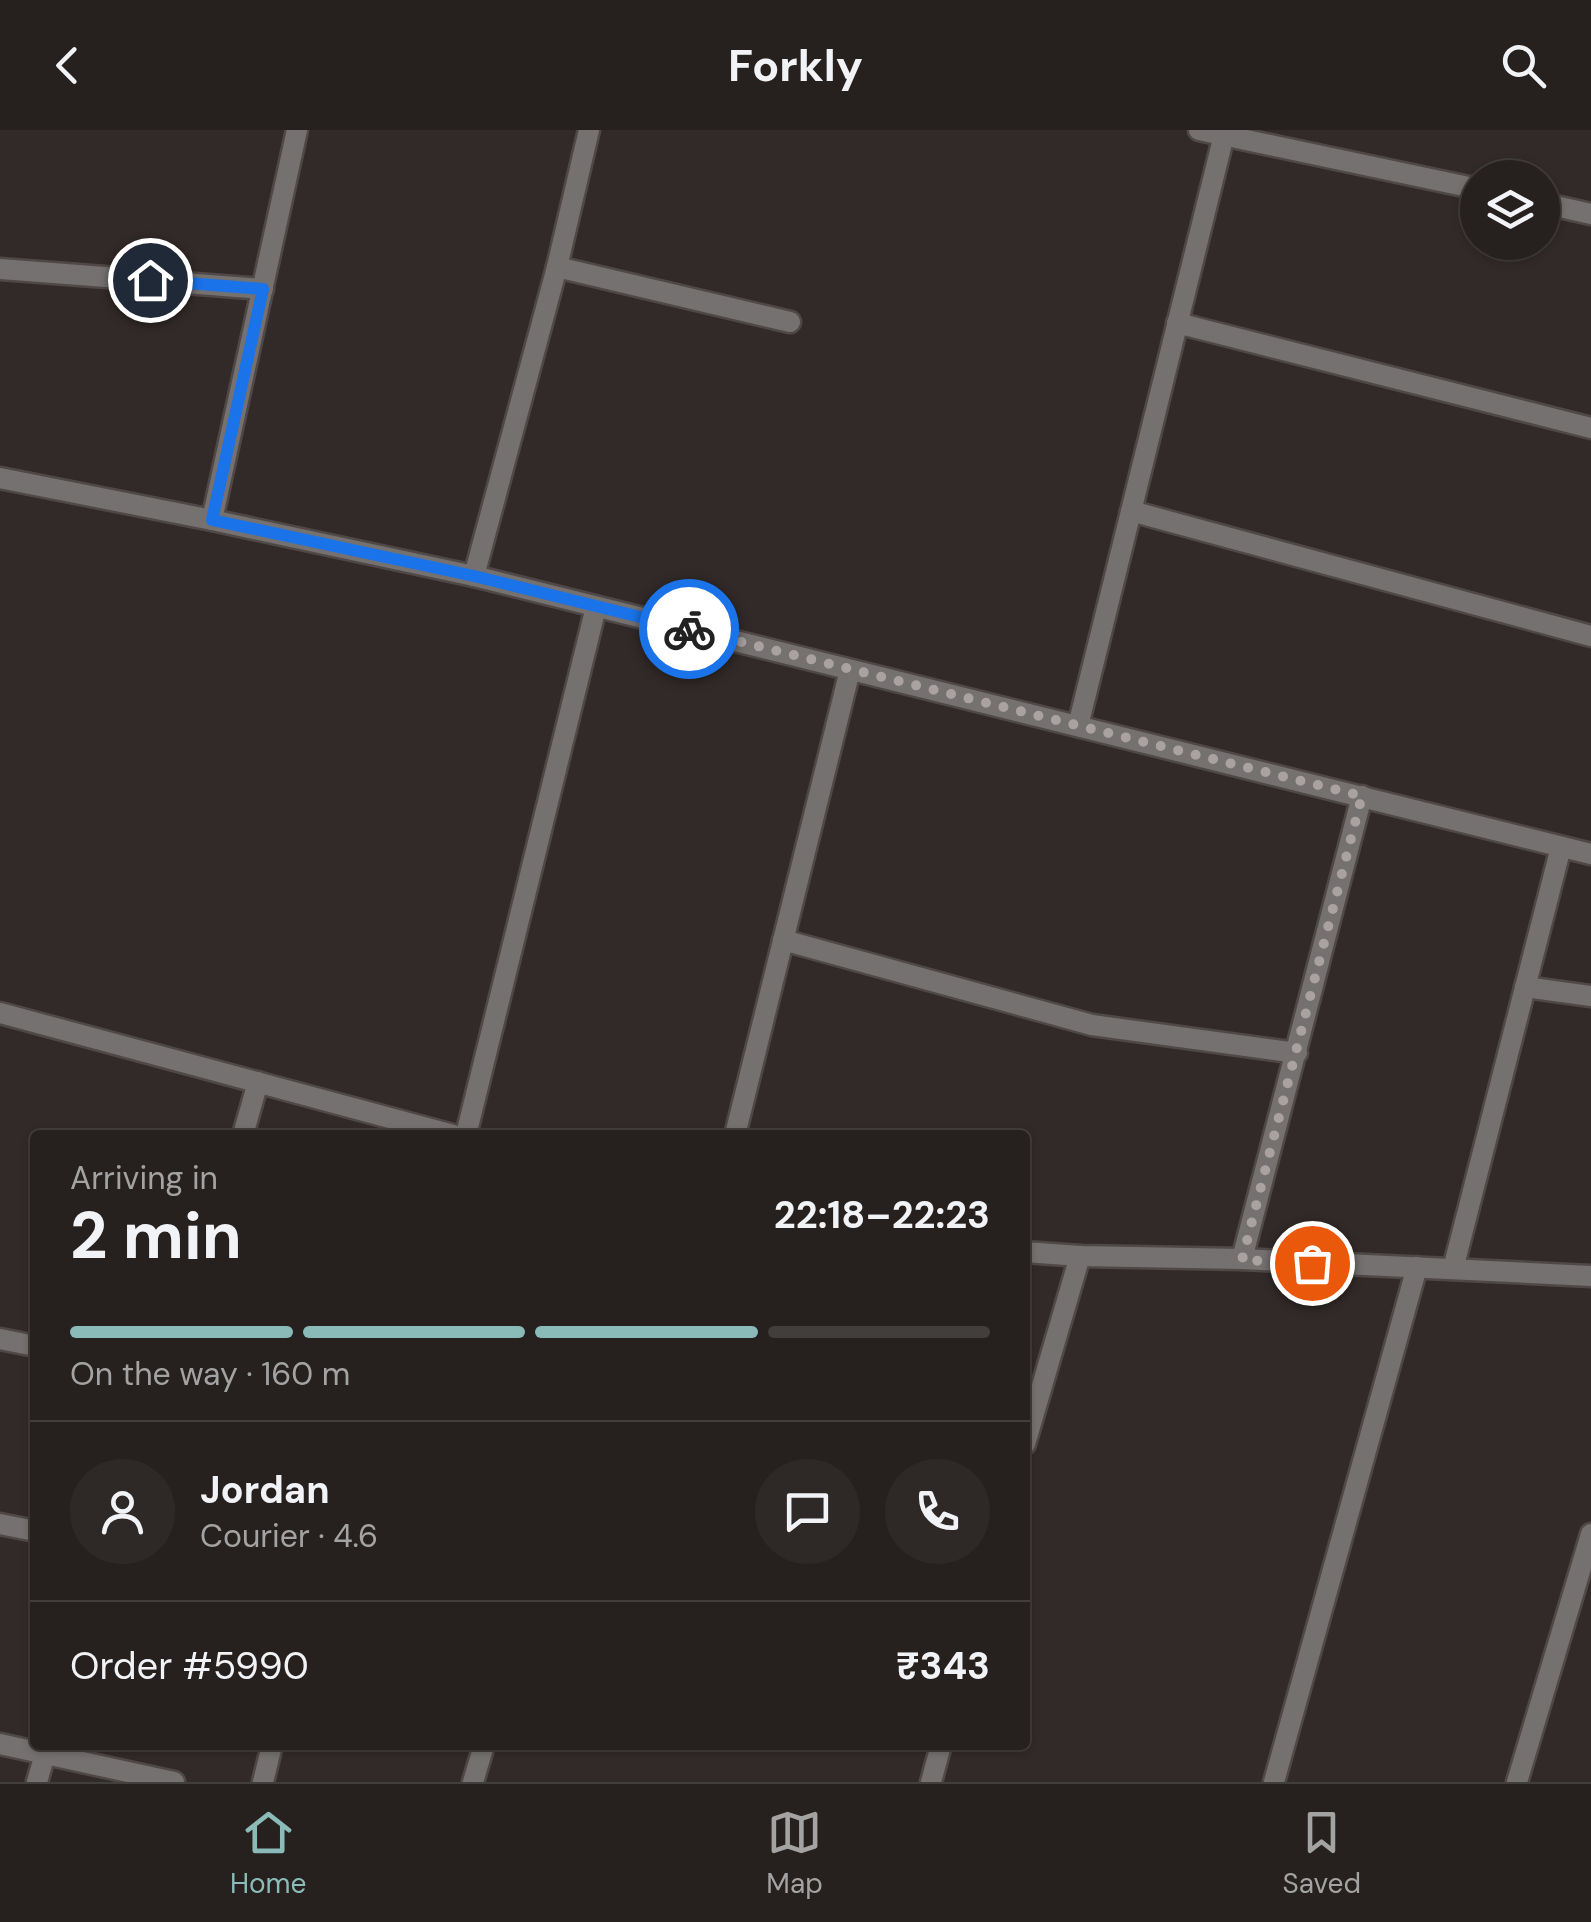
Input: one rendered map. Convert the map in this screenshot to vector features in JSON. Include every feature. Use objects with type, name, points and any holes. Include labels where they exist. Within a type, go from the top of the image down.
[{"type":"street","points":[[212,520],[297,130]]},
{"type":"street","points":[[474,576],[558,267],[588,130]]},
{"type":"street","points":[[1199,130],[1460,186]]},
{"type":"street","points":[[1078,726],[1224,135]]},
{"type":"street","points":[[1560,208],[1591,214]]},
{"type":"street","points":[[558,267],[790,322]]},
{"type":"street","points":[[0,269],[263,289]]},
{"type":"street","points":[[1178,324],[1591,428]]},
{"type":"street","points":[[0,478],[474,576],[1591,854]]},
{"type":"street","points":[[1131,511],[1591,636]]},
{"type":"street","points":[[467,1130],[596,606]]},
{"type":"street","points":[[736,1130],[850,670]]},
{"type":"street","points":[[1242,1260],[1362,796]]},
{"type":"street","points":[[1453,1269],[1561,847]]},
{"type":"street","points":[[783,940],[1092,1024],[1297,1053]]},
{"type":"street","points":[[1525,987],[1591,996]]},
{"type":"street","points":[[0,1013],[435,1130]]},
{"type":"street","points":[[244,1130],[258,1082]]},
{"type":"street","points":[[1030,1252],[1591,1276]]},
{"type":"street","points":[[1030,1427],[1080,1256]]},
{"type":"street","points":[[1274,1782],[1417,1268]]},
{"type":"street","points":[[0,1339],[30,1345]]},
{"type":"street","points":[[0,1524],[30,1530]]},
{"type":"street","points":[[1517,1782],[1591,1534]]},
{"type":"street","points":[[0,1744],[174,1782]]},
{"type":"street","points":[[263,1782],[271,1750]]},
{"type":"street","points":[[473,1782],[483,1750]]},
{"type":"street","points":[[931,1782],[940,1750]]},
{"type":"street","points":[[38,1782],[45,1754]]},
{"type":"way so far","points":[[689,629],[1362,796],[1242,1260],[1312,1263]]},
{"type":"route","points":[[150,280],[263,289],[212,520],[474,576],[689,629]]}]
